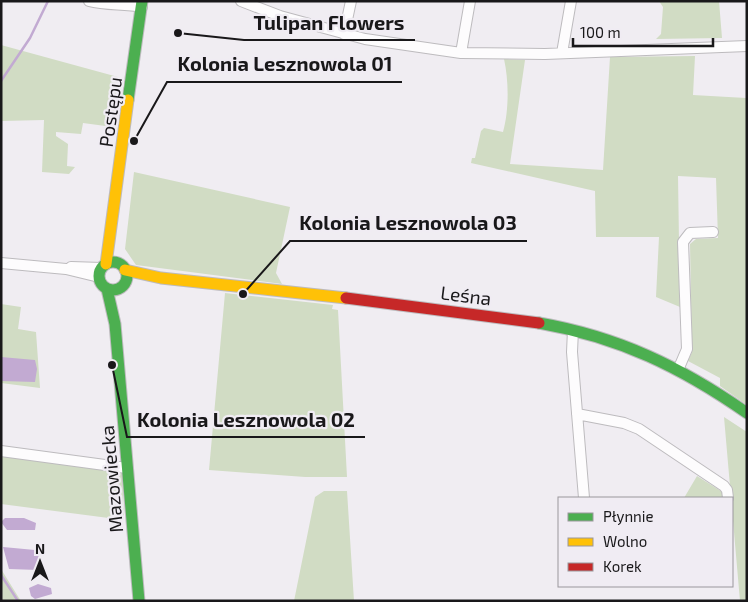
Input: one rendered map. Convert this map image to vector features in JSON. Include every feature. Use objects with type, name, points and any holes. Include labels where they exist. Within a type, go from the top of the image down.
[{"type":"street","points":[[89,1],[107,6],[142,4]]},
{"type":"street","points":[[241,1],[280,16],[344,34],[386,43],[461,53],[562,53],[747,46]]},
{"type":"street","points":[[344,34],[351,1]]},
{"type":"street","points":[[461,53],[470,1]]},
{"type":"street","points":[[562,53],[570,1]]},
{"type":"street","name":"Postępu","points":[[117,287],[110,268],[112,227],[142,4]]},
{"type":"street","points":[[678,370],[687,349],[683,242],[690,233],[713,232]]},
{"type":"street","points":[[1,263],[66,269],[78,266],[110,268],[101,285],[117,287]]},
{"type":"street","name":"Leśna","points":[[110,268],[161,278],[461,311],[531,321],[573,330],[626,345],[678,370],[747,413]]},
{"type":"street","name":"Leśna","points":[[117,287],[161,278]]},
{"type":"street","name":"Mazowiecka","points":[[117,287],[115,324],[139,601]]},
{"type":"street","points":[[573,330],[572,352],[584,497]]},
{"type":"street","points":[[577,414],[639,429],[724,486],[727,490],[728,497]]},
{"type":"street","points":[[1,451],[128,468]]},
{"type":"green space","points":[[659,1],[719,1],[722,38],[656,39],[661,34],[663,7]]},
{"type":"green space","points":[[1,45],[118,77],[113,127],[83,123],[81,134],[56,132],[56,136],[68,144],[67,166],[75,167],[69,174],[42,172],[44,120],[2,121]]},
{"type":"green space","points":[[695,56],[693,95],[746,98],[747,94],[747,405],[720,386],[720,378],[688,361],[692,352],[690,244],[696,239],[718,238],[716,178],[678,176],[680,307],[656,297],[659,237],[596,237],[595,191],[471,163],[472,158],[475,158],[481,131],[484,128],[503,132],[508,96],[504,59],[525,60],[510,164],[603,170],[610,57]]},
{"type":"green space","points":[[134,172],[290,207],[276,273],[282,284],[136,265],[125,249]]},
{"type":"green space","points":[[225,293],[333,305],[332,309],[338,310],[347,477],[305,477],[209,470]]},
{"type":"green space","points":[[1,304],[21,307],[18,329],[36,332],[40,388],[1,383]]},
{"type":"green space","points":[[724,417],[747,432],[747,601],[740,601],[733,520],[733,497],[731,497]]},
{"type":"green space","points":[[1,453],[117,470],[122,473],[124,520],[1,504]]},
{"type":"green space","points":[[697,476],[724,493],[725,497],[685,497]]},
{"type":"green space","points":[[324,491],[347,491],[354,601],[294,601],[315,497]]},
{"type":"green space","points":[[1,569],[19,598],[21,601],[1,601]]},
{"type":"shaded area","points":[[1,357],[35,360],[37,369],[35,382],[1,381]]},
{"type":"shaded area","points":[[5,518],[24,518],[36,523],[35,530],[7,530],[1,522]]},
{"type":"shaded area","points":[[3,547],[35,550],[39,555],[40,567],[38,570],[9,569]]},
{"type":"shaded area","points":[[38,584],[51,588],[52,594],[35,599],[31,596],[29,588]]},
{"type":"waterway","points":[[1,81],[30,38],[48,1]]},
{"type":"waterway","points":[[1,575],[18,601]]},
{"type":"traffic: fast","points":[[128,100],[142,1]]},
{"type":"traffic: fast","points":[[113,262],[123,266],[127,276],[123,286],[113,290],[103,286],[99,276],[103,266],[113,262]]},
{"type":"traffic: fast","points":[[107,289],[115,324],[139,601]]},
{"type":"traffic: fast","points":[[539,323],[596,337],[648,356],[698,382],[747,413]]},
{"type":"traffic: slow","points":[[106,264],[128,100]]},
{"type":"traffic: slow","points":[[125,270],[161,278],[346,298]]},
{"type":"traffic: jam","points":[[346,298],[539,323]]},
{"type":"place","name":"Tulipan Flowers","points":[[178,33]]},
{"type":"place","name":"Kolonia Lesznowola 01","points":[[134,141]]},
{"type":"place","name":"Kolonia Lesznowola 03","points":[[243,294]]},
{"type":"place","name":"Kolonia Lesznowola 02","points":[[112,365]]}]
